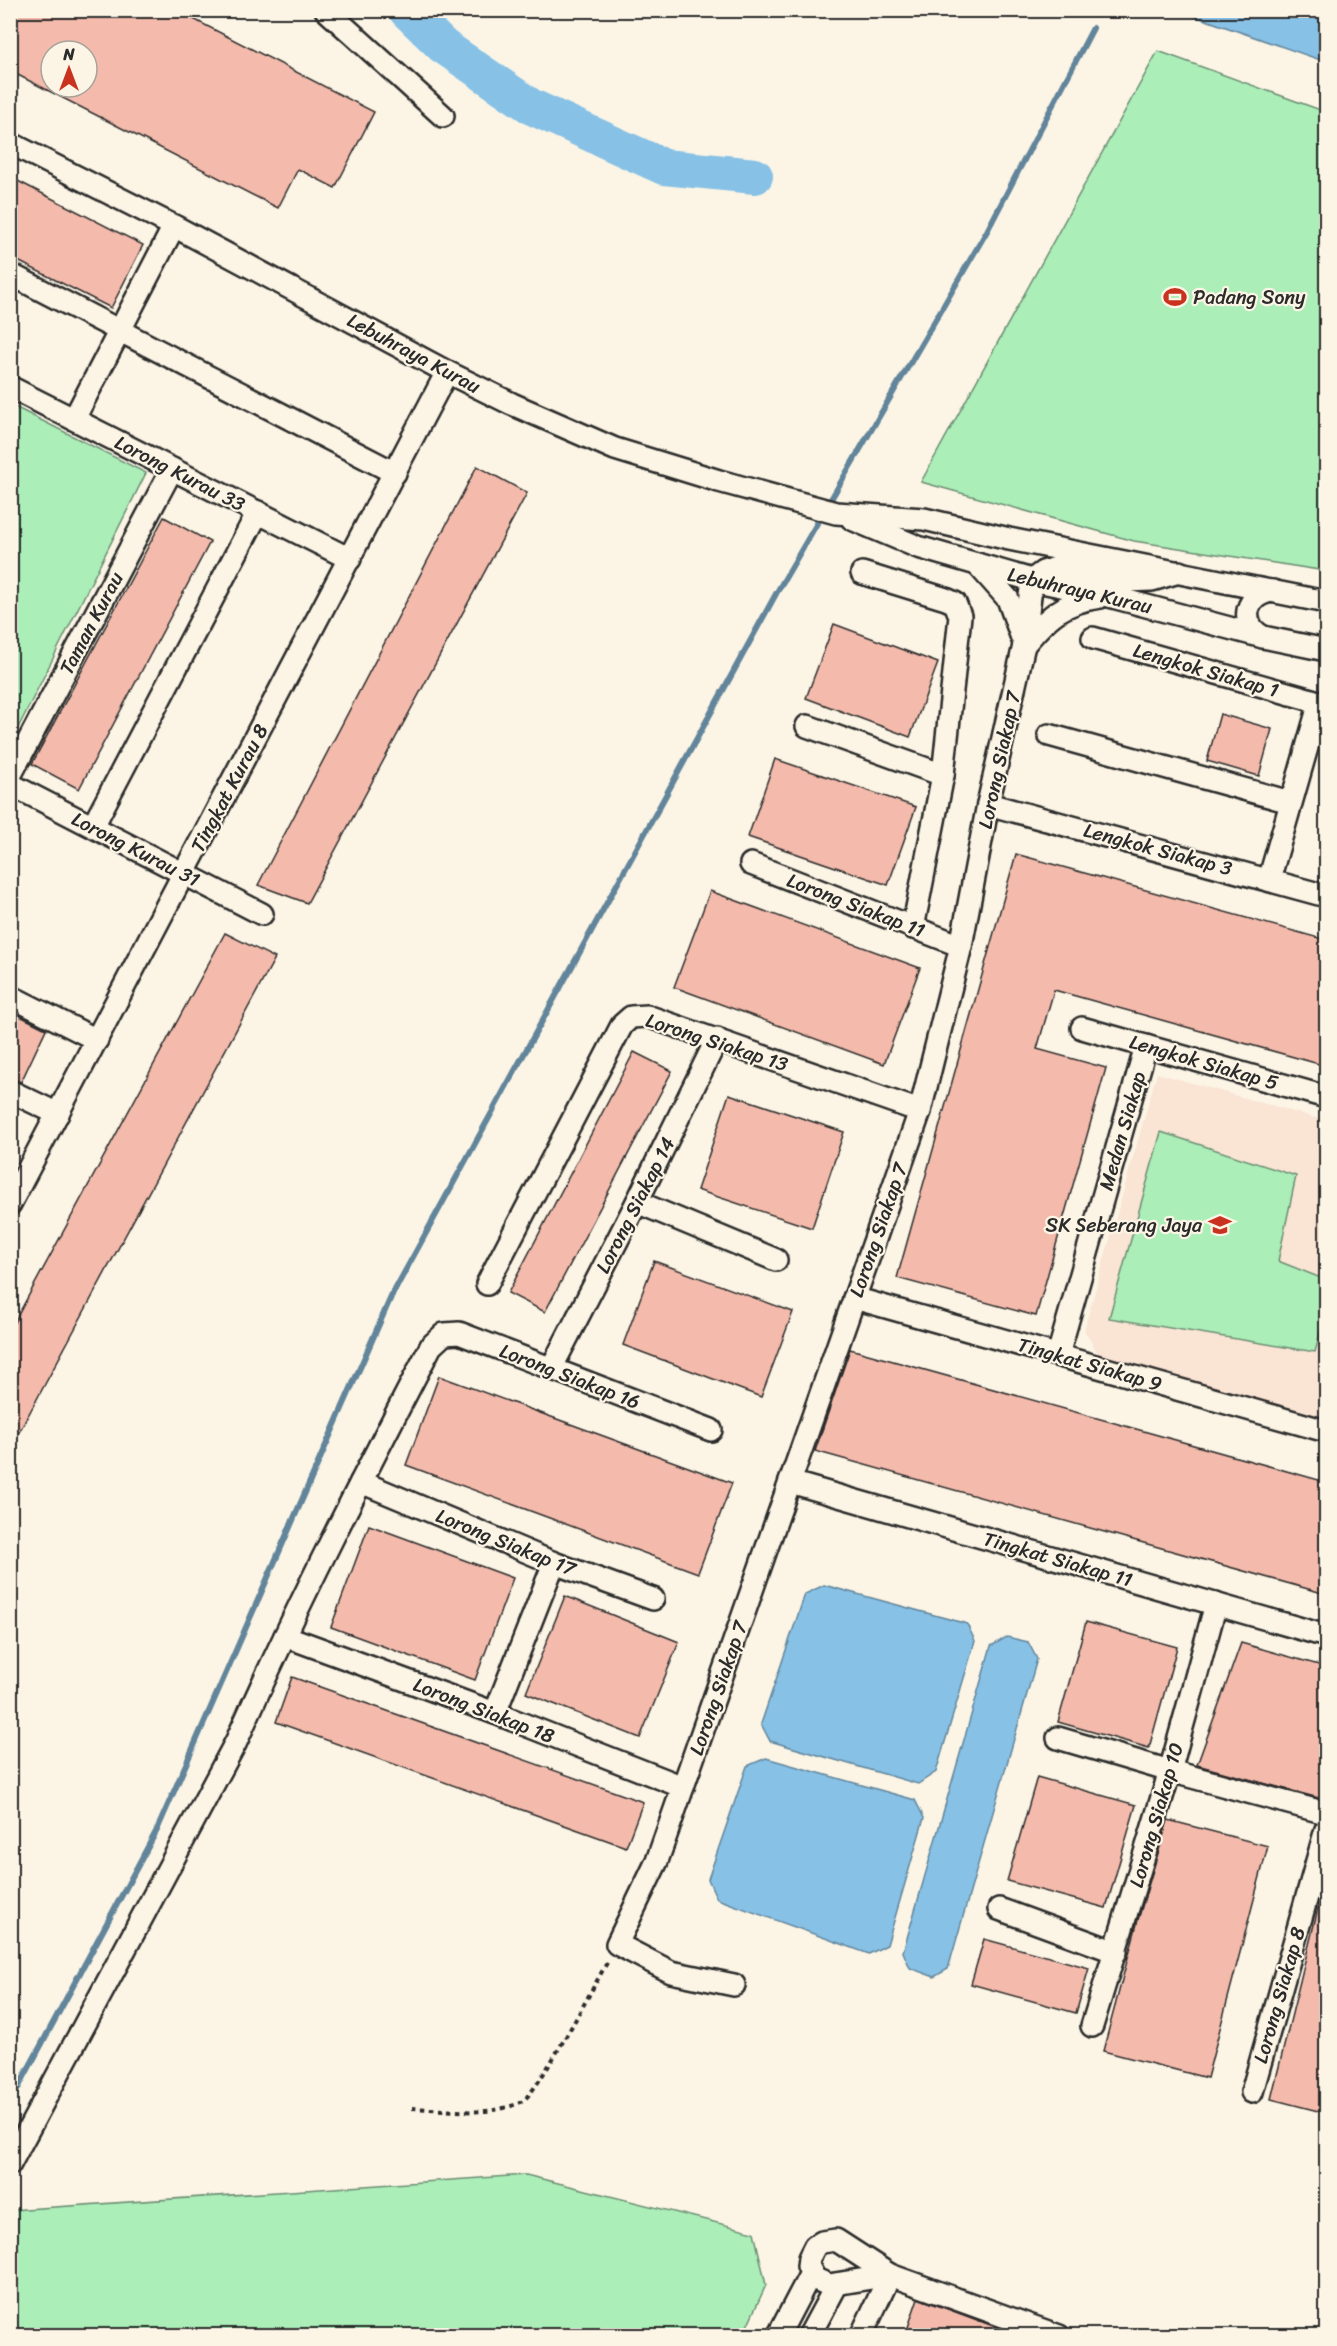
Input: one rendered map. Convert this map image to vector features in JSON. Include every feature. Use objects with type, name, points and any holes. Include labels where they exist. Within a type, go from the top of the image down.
[{"type":"street","points":[[326,10],[442,116]]},
{"type":"street","name":"Lebuhraya Kurau","points":[[10,143],[174,226],[447,372],[512,404],[615,449],[719,482],[837,513],[918,547],[1032,580],[1109,596],[1263,637],[1326,650]]},
{"type":"street","points":[[74,419],[174,226]]},
{"type":"street","points":[[10,274],[395,473]]},
{"type":"street","name":"Tingkat Kurau 8","points":[[11,1203],[447,372]]},
{"type":"street","name":"Lorong Kurau 33","points":[[10,387],[350,559]]},
{"type":"street","name":"Taman Kurau","points":[[10,776],[172,469]]},
{"type":"street","points":[[93,826],[258,512]]},
{"type":"street","name":"Lebuhraya Kurau","points":[[837,513],[924,519],[1009,539],[1326,602]]},
{"type":"street","points":[[977,564],[1008,599],[1024,645]]},
{"type":"street","points":[[1032,580],[1043,572],[1056,568],[1123,581],[1152,580],[1179,572]]},
{"type":"street","points":[[862,573],[946,598],[955,603],[960,616],[944,775],[913,928]]},
{"type":"street","name":"Lorong Siakap 7","points":[[617,1944],[657,1861],[920,1112],[961,946],[988,804],[1024,645],[1032,580]]},
{"type":"street","points":[[1263,637],[1253,631],[1249,624],[1249,604],[1257,595],[1273,591]]},
{"type":"street","points":[[1024,645],[1042,623],[1062,608],[1081,600],[1109,596]]},
{"type":"street","name":"Lengkok Siakap 1","points":[[1093,638],[1323,703],[1290,802],[1269,880]]},
{"type":"street","points":[[807,726],[944,775]]},
{"type":"street","points":[[1049,735],[1290,802]]},
{"type":"street","name":"Lorong Kurau 31","points":[[10,784],[262,914]]},
{"type":"street","name":"Lengkok Siakap 3","points":[[988,804],[1326,896]]},
{"type":"street","name":"Lorong Siakap 11","points":[[750,864],[961,946]]},
{"type":"street","points":[[10,996],[97,1040]]},
{"type":"street","name":"Lorong Siakap 13","points":[[487,1284],[622,1025],[632,1017],[647,1016],[920,1112]]},
{"type":"street","name":"Lengkok Siakap 5","points":[[1082,1028],[1326,1097]]},
{"type":"street","name":"Lorong Siakap 14","points":[[551,1369],[717,1040]]},
{"type":"street","name":"Medan Siakap","points":[[1058,1356],[1146,1046]]},
{"type":"street","points":[[10,1091],[58,1114]]},
{"type":"street","points":[[637,1202],[776,1260]]},
{"type":"street","name":"Tingkat Siakap 9","points":[[854,1298],[1326,1431]]},
{"type":"street","name":"Lorong Siakap 16","points":[[361,1482],[431,1346],[444,1334],[459,1333],[711,1430]]},
{"type":"street","points":[[10,2164],[236,1742],[361,1482]]},
{"type":"street","name":"Lorong Siakap 17","points":[[361,1482],[554,1563],[653,1599]]},
{"type":"street","name":"Tingkat Siakap 11","points":[[790,1482],[1326,1636]]},
{"type":"street","points":[[495,1713],[554,1563]]},
{"type":"street","name":"Lorong Siakap 10","points":[[1092,2026],[1170,1772],[1216,1604]]},
{"type":"street","name":"Lorong Siakap 18","points":[[285,1636],[495,1713],[683,1787]]},
{"type":"street","points":[[1058,1738],[1170,1772],[1326,1814]]},
{"type":"street","name":"Lorong Siakap 8","points":[[1252,2092],[1326,1829]]},
{"type":"street","points":[[999,1909],[1116,1952]]},
{"type":"street","points":[[617,1944],[671,1972],[734,1985]]},
{"type":"street","points":[[890,2275],[840,2283],[822,2283],[811,2273],[808,2258],[815,2246],[822,2242],[836,2240],[890,2275],[1059,2336]]},
{"type":"street","points":[[809,2336],[840,2283],[849,2276],[853,2262],[848,2248]]},
{"type":"street","points":[[778,2336],[811,2273]]},
{"type":"street","points":[[861,2336],[890,2275]]},
{"type":"path","points":[[411,2108],[491,2111],[524,2102],[540,2081],[617,1944]]},
{"type":"shaded area","name":"SK Seberang Jaya","points":[[1157,1073],[1326,1121],[1326,1419],[1101,1358],[1084,1330]]},
{"type":"green space","name":"Padang Sony","points":[[1158,51],[1326,112],[1326,571],[1134,541],[921,482]]},
{"type":"green space","points":[[11,405],[146,473],[11,742]]},
{"type":"green space","points":[[1161,1132],[1296,1176],[1278,1261],[1326,1280],[1326,1312],[1315,1352],[1109,1318]]},
{"type":"green space","points":[[526,2175],[754,2232],[766,2285],[743,2335],[11,2335],[11,2210]]},
{"type":"water","points":[[1180,11],[1326,11],[1326,62]]},
{"type":"water","points":[[824,1585],[967,1624],[975,1641],[936,1772],[918,1784],[770,1741],[761,1724],[805,1594]]},
{"type":"water","points":[[1007,1637],[1028,1642],[1037,1659],[948,1969],[934,1977],[910,1968],[903,1952],[991,1646]]},
{"type":"water","points":[[766,1758],[915,1800],[924,1818],[887,1945],[869,1954],[717,1899],[708,1879],[747,1766]]},
{"type":"building","points":[[10,10],[176,10],[374,112],[335,188],[298,169],[278,208],[65,99],[99,99],[99,39],[39,39],[39,86],[10,71]]},
{"type":"building","points":[[10,177],[143,245],[111,308],[10,257]]},
{"type":"building","points":[[477,466],[527,493],[307,903],[258,885]]},
{"type":"building","points":[[164,517],[210,542],[79,789],[32,764]]},
{"type":"building","points":[[834,624],[938,663],[910,737],[806,698]]},
{"type":"building","points":[[1220,714],[1272,729],[1259,776],[1207,761]]},
{"type":"building","points":[[775,759],[916,807],[888,885],[748,837]]},
{"type":"building","points":[[1016,854],[1326,940],[1326,1066],[1054,990],[1037,1049],[1106,1068],[1036,1316],[897,1278]]},
{"type":"building","points":[[710,891],[920,968],[884,1064],[674,987]]},
{"type":"building","points":[[225,933],[275,958],[10,1449],[10,1330]]},
{"type":"building","points":[[10,1011],[46,1029],[21,1082],[10,1078]]},
{"type":"building","points":[[634,1052],[672,1071],[545,1312],[508,1293]]},
{"type":"building","points":[[729,1094],[844,1132],[812,1228],[697,1190]]},
{"type":"building","points":[[654,1261],[793,1312],[761,1397],[623,1345]]},
{"type":"building","points":[[850,1349],[1326,1482],[1326,1594],[815,1451]]},
{"type":"building","points":[[439,1376],[732,1483],[698,1573],[406,1465]]},
{"type":"building","points":[[369,1525],[513,1578],[475,1680],[331,1627]]},
{"type":"building","points":[[565,1596],[679,1642],[640,1738],[526,1693]]},
{"type":"building","points":[[1086,1622],[1177,1647],[1149,1748],[1058,1722]]},
{"type":"building","points":[[1241,1643],[1326,1667],[1326,1800],[1197,1765]]},
{"type":"building","points":[[292,1677],[643,1802],[626,1847],[276,1722]]},
{"type":"building","points":[[1037,1777],[1136,1805],[1106,1908],[1007,1881]]},
{"type":"building","points":[[1168,1820],[1268,1846],[1207,2078],[1103,2051]]},
{"type":"building","points":[[1320,1900],[1326,1900],[1326,2113],[1271,2099]]},
{"type":"building","points":[[984,1939],[1089,1968],[1076,2013],[971,1984]]},
{"type":"building","points":[[918,2298],[1020,2336],[905,2336]]},
{"type":"waterway","points":[[406,10],[443,46],[532,107],[664,167],[755,176]]},
{"type":"waterway","points":[[10,2103],[157,1830],[391,1297],[777,592],[987,231],[1093,28]]},
{"type":"place","name":"Padang Sony","points":[[1175,297]]},
{"type":"place","name":"SK Seberang Jaya","points":[[1220,1225]]}]
